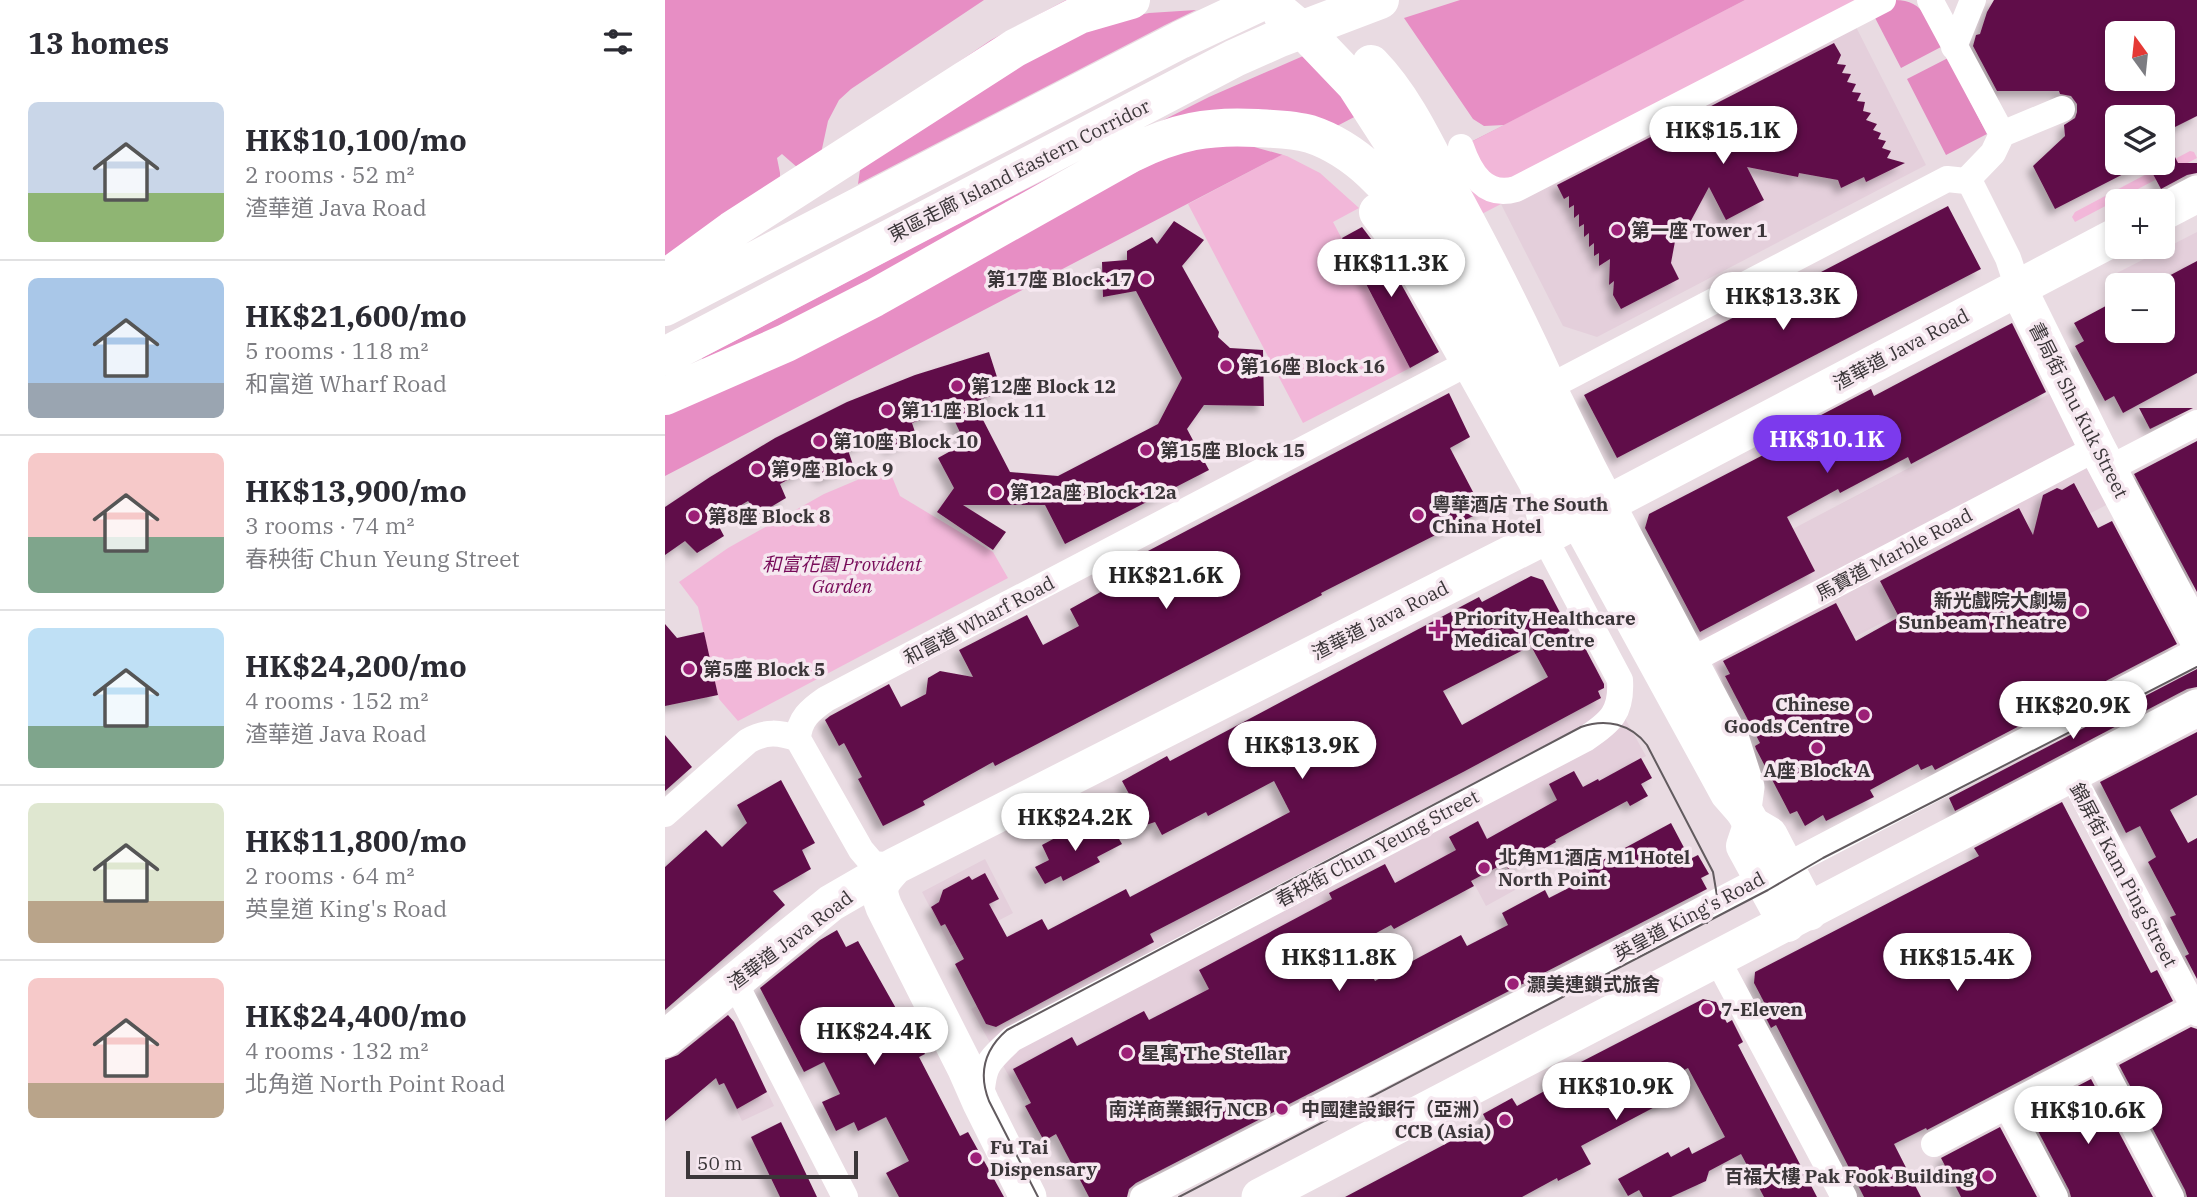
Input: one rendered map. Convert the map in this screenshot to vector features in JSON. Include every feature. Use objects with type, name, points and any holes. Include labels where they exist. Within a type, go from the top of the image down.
[{"type":"highway","points":[[665,279],[732,230],[1015,48],[1079,15],[1131,0]]},
{"type":"highway","points":[[1239,0],[1273,7],[1321,25],[1354,48],[1386,82],[1419,132],[1451,192],[1524,332],[1551,392]]},
{"type":"highway","name":"東區走廊 Island Eastern Corridor","points":[[665,356],[1235,58],[1293,32],[1380,0]]},
{"type":"highway","points":[[1273,7],[1338,65],[1368,102],[1397,149],[1444,242],[1439,280],[1470,362]]},
{"type":"highway","name":"東區走廊 Island Eastern Corridor","points":[[665,307],[1180,40],[1273,7]]},
{"type":"highway","points":[[665,396],[786,343],[874,298],[1108,165],[1153,143],[1197,129],[1230,127],[1258,128],[1302,146],[1348,180],[1439,280],[1529,428],[1729,793],[1748,817],[1745,846],[1774,872],[1798,917]]},
{"type":"main road","points":[[2175,206],[2197,194]]},
{"type":"main road","name":"渣華道 Java Road","points":[[665,1039],[831,903],[895,866],[1607,505],[2105,242]]},
{"type":"main road","name":"書局街 Shu Kuk Street","points":[[2018,288],[2197,637]]},
{"type":"main road","points":[[1470,362],[1538,484],[1546,520],[1544,537]]},
{"type":"main road","points":[[1551,392],[1607,505],[1731,740],[1746,787],[1748,817]]},
{"type":"main road","points":[[1260,1197],[2197,708]]},
{"type":"main road","points":[[895,866],[882,881],[878,892],[881,900],[1028,1197]]},
{"type":"street","points":[[1461,147],[1471,171],[1480,182],[1500,191],[1516,189],[1883,0]]},
{"type":"street","points":[[1930,0],[2002,134]]},
{"type":"street","points":[[1954,47],[1973,0]]},
{"type":"street","points":[[1551,392],[1555,384],[1947,178],[1966,181],[1993,153],[2002,134],[2061,109]]},
{"type":"street","name":"書局街 Shu Kuk Street","points":[[1966,181],[1972,186],[2008,258],[2018,288]]},
{"type":"street","name":"和富道 Wharf Road","points":[[798,739],[803,719],[811,709],[826,699],[1470,362]]},
{"type":"street","name":"馬寶道 Marble Road","points":[[1691,661],[2103,458],[2197,423]]},
{"type":"street","name":"春秧街 Chun Yeung Street","points":[[981,1103],[983,1073],[992,1058],[1012,1039],[1585,739],[1608,722],[1621,701],[1620,680],[1544,537]]},
{"type":"street","name":"英皇道 King's Road","points":[[1143,1197],[2197,651]]},
{"type":"street","points":[[665,814],[748,741],[768,733],[783,734],[798,739],[861,850],[873,864],[895,866]]},
{"type":"street","name":"錦屏街 Kam Ping Street","points":[[2071,774],[2196,1011]]},
{"type":"street","points":[[1717,959],[1844,1197]]},
{"type":"street","points":[[734,981],[845,1197]]},
{"type":"street","points":[[1934,1144],[2098,1058],[2196,1011]]},
{"type":"street","points":[[2098,1058],[2171,1197]]},
{"type":"street","points":[[2007,1106],[2055,1197]]},
{"type":"shaded area","points":[[665,0],[1745,0],[1396,181],[1360,114],[665,476]]},
{"type":"shaded area","points":[[1895,0],[1905,1],[1920,9],[1941,47],[1901,68],[1872,12]]},
{"type":"shaded area","points":[[1853,21],[1926,165],[1597,337],[1563,326],[1501,204]]},
{"type":"shaded area","points":[[1948,58],[1987,134],[1946,155],[1907,79]]},
{"type":"shaded area","points":[[2197,232],[2197,309],[2175,293],[2175,273],[2117,273],[2144,259],[2175,259],[2175,243]]},
{"type":"shaded area","points":[[2051,393],[2110,503],[1733,701],[1675,591]]},
{"type":"shaded area","points":[[1594,663],[1646,756],[1489,842],[1515,890],[1486,906],[1461,859],[1345,923],[1369,968],[1236,1039],[1031,1102],[1028,1098],[1023,1101],[971,1009]]},
{"type":"shaded area","points":[[985,859],[1013,913],[950,946],[922,892]]},
{"type":"shaded area","points":[[726,1013],[734,1022],[774,1106],[742,1121],[724,1083],[719,1085],[697,1039]]},
{"type":"green space","points":[[1745,0],[1895,0],[1476,217],[1445,155]]},
{"type":"green space","points":[[2190,151],[2194,152],[2197,158],[2175,170],[2175,159]]},
{"type":"green space","points":[[1283,154],[1320,173],[1359,208],[1333,222],[1410,368],[1303,423],[1188,204]]},
{"type":"green space","points":[[2145,175],[2165,175],[2138,189],[2118,189]]},
{"type":"green space","points":[[2105,196],[2105,206],[2075,222],[2072,217],[2075,212]]},
{"type":"green space","name":"和富花園 Provident Garden","points":[[888,467],[900,496],[993,552],[1008,578],[738,721],[719,699],[698,607],[679,582],[728,548],[824,494]]},
{"type":"pier","points":[[984,0],[1066,0],[991,40],[957,63],[1075,0],[1460,0],[1404,18],[1473,119],[1484,126],[1504,125],[1445,155],[1310,53],[1209,97],[702,358],[705,364],[797,322],[1107,151],[1332,132],[1287,156],[1247,145],[1183,148],[665,413],[665,256],[780,184],[777,158],[782,154],[798,168],[820,158],[828,121],[839,100],[851,89]],"holes":[[[1196,10],[858,184],[861,163],[1069,35],[1106,22],[1149,13]]]},
{"type":"building","points":[[1994,0],[2197,0],[2197,116],[2175,127],[2175,105],[2105,105],[2105,175],[2122,175],[2055,209],[2033,166],[2065,136],[2064,125],[2075,118],[2077,104],[2071,96],[2060,94],[2059,91],[1997,91],[1973,46],[1976,35],[1980,34]]},
{"type":"building","points":[[1834,43],[1841,55],[1837,64],[1846,65],[1842,73],[1851,74],[1847,82],[1856,84],[1852,92],[1861,93],[1857,101],[1865,102],[1863,111],[1871,113],[1866,120],[1877,124],[1873,130],[1881,133],[1878,139],[1886,141],[1882,148],[1891,151],[1887,158],[1905,163],[1866,182],[1864,177],[1841,188],[1838,180],[1799,173],[1798,177],[1747,167],[1764,200],[1726,220],[1709,187],[1687,228],[1678,225],[1671,263],[1679,279],[1621,309],[1613,295],[1614,281],[1609,285],[1610,259],[1599,266],[1599,253],[1594,256],[1594,243],[1589,247],[1589,233],[1584,237],[1584,224],[1579,227],[1579,214],[1574,218],[1574,205],[1569,208],[1569,196],[1564,199],[1557,185]]},
{"type":"building","points":[[2175,157],[2178,163],[2197,163],[2197,173],[2187,175],[2161,189],[2153,175],[2175,175]]},
{"type":"building","points":[[1948,206],[1981,269],[1617,458],[1584,395]]},
{"type":"building","points":[[1174,221],[1204,240],[1182,266],[1219,332],[1218,337],[1230,348],[1263,350],[1264,406],[1204,405],[1187,429],[1209,470],[1065,544],[1045,505],[963,505],[1006,532],[993,550],[937,512],[954,488],[938,458],[965,443],[949,409],[912,423],[917,438],[890,449],[882,435],[848,450],[853,465],[822,479],[813,466],[780,484],[786,498],[759,514],[748,501],[716,521],[724,536],[697,553],[685,541],[665,555],[665,507],[710,477],[775,438],[847,402],[915,375],[989,352],[997,377],[992,379],[997,394],[981,399],[986,415],[981,416],[1010,472],[1058,476],[1158,424],[1182,378],[1136,291],[1103,297],[1102,262],[1127,260],[1127,251],[1152,237],[1157,244]]},
{"type":"building","points":[[1362,227],[1390,264],[1439,352],[1410,368],[1342,238]]},
{"type":"building","points":[[2197,261],[2197,373],[2123,413],[2114,396],[2105,401],[2075,346],[2084,341],[2074,323],[2105,306],[2105,343],[2175,343],[2174,273]]},
{"type":"building","points":[[2012,323],[2046,392],[1911,464],[1908,457],[1840,493],[1838,489],[1787,517],[1815,571],[1700,632],[1645,528],[1649,514],[1804,434],[1800,426],[1871,389],[1874,396]]},
{"type":"building","points":[[1449,393],[1470,437],[1450,448],[1483,511],[1321,593],[1322,595],[995,766],[993,762],[923,801],[925,805],[883,826],[858,779],[862,777],[844,743],[839,746],[825,720],[830,716],[889,684],[901,707],[926,694],[928,678],[940,671],[973,677],[959,650],[1027,615],[1043,645],[1079,626],[1070,609],[1133,574],[1127,562]]},
{"type":"building","points":[[2139,408],[2193,408],[2150,429]]},
{"type":"building","points":[[2197,441],[2197,592],[2134,474]]},
{"type":"building","points":[[2074,483],[2098,528],[2112,521],[2177,644],[1935,770],[1932,765],[1921,770],[1918,764],[1870,790],[1874,797],[1826,821],[1823,815],[1805,826],[1797,811],[1790,814],[1756,749],[1755,746],[1760,743],[1725,676],[1730,674],[1723,661],[1836,603],[1856,641],[1899,617],[1880,581],[2019,508],[2033,535],[2043,495],[2057,488],[2062,490]]},
{"type":"building","points":[[1531,576],[1543,580],[1579,649],[1584,646],[1604,684],[1604,688],[1598,691],[1601,698],[1150,934],[1154,942],[996,1027],[986,1024],[955,964],[964,959],[945,924],[941,926],[931,907],[939,902],[943,890],[969,876],[972,880],[985,873],[999,899],[989,904],[1007,937],[1042,919],[1048,930],[1126,889],[1130,897],[1290,812],[1274,781],[1208,816],[1206,812],[1162,835],[1155,822],[1146,825],[1122,781],[1167,756],[1170,761],[1479,597],[1482,602]],"holes":[[[1531,646],[1548,677],[1462,725],[1443,691]]]},
{"type":"building","name":"第5座 Block 5","points":[[665,624],[677,638],[704,632],[718,695],[665,706]]},
{"type":"building","points":[[2197,669],[2197,687],[2187,689],[1955,811],[1949,798]]},
{"type":"building","points":[[2197,732],[2197,795],[2170,810],[2188,843],[2197,838],[2197,979],[2185,956],[2189,954],[2170,917],[2176,915],[2148,862],[2156,857],[2140,826],[2126,833],[2100,782]]},
{"type":"building","points":[[665,735],[692,767],[665,791]]},
{"type":"building","points":[[1641,758],[1652,778],[1641,784],[1648,796],[1630,806],[1627,801],[1508,869],[1505,863],[1471,881],[1474,886],[1394,929],[1391,925],[1356,944],[1375,981],[1461,935],[1467,946],[1508,925],[1502,913],[1545,890],[1549,898],[1590,877],[1586,869],[1671,823],[1690,859],[1698,855],[1709,874],[1701,878],[1707,889],[1136,1183],[1129,1189],[1127,1197],[1089,1197],[1056,1134],[1044,1141],[1025,1106],[1031,1103],[1013,1069],[1072,1037],[1077,1046],[1144,1011],[1149,1020],[1209,989],[1199,970],[1332,899],[1329,893],[1385,864],[1395,883],[1456,850],[1449,837],[1478,821],[1487,839],[1557,800],[1549,784],[1574,771],[1583,787]]},
{"type":"building","points":[[781,780],[815,843],[802,850],[811,869],[773,891],[785,905],[665,1010],[665,867],[706,830],[722,847],[747,823],[737,805]]},
{"type":"building","points":[[2062,802],[2151,973],[2157,970],[2173,1001],[1927,1130],[1926,1128],[1894,1144],[1921,1197],[1864,1197],[1776,1025],[1771,1028],[1760,1006],[1765,1004],[1754,983],[1755,972],[1979,856],[1974,848]]},
{"type":"building","points":[[1083,823],[1091,838],[1112,827],[1122,844],[1097,857],[1100,862],[1063,881],[1061,876],[1045,884],[1035,867],[1049,860],[1042,845]]},
{"type":"building","points":[[837,930],[846,947],[858,941],[902,1019],[906,1017],[925,1054],[919,1057],[960,1136],[968,1132],[1004,1197],[899,1197],[886,1173],[909,1161],[886,1117],[858,1131],[854,1122],[836,1131],[822,1102],[840,1094],[824,1062],[804,1072],[760,988],[820,940]]},
{"type":"building","points":[[1703,999],[1716,1002],[1727,1023],[1732,1020],[1743,1042],[1738,1045],[1817,1197],[1764,1197],[1741,1154],[1709,1171],[1706,1181],[1671,1197],[1643,1197],[1639,1190],[1628,1196],[1618,1179],[1668,1152],[1671,1157],[1689,1147],[1692,1154],[1725,1137],[1688,1068],[1657,1084],[1666,1101],[1581,1146],[1591,1164],[1522,1197],[1345,1197],[1487,1122],[1483,1114],[1512,1098],[1517,1106],[1550,1088],[1546,1080]]},
{"type":"building","points":[[728,1015],[734,1022],[767,1092],[737,1109],[724,1083],[719,1085],[716,1078],[665,1121],[665,1060],[678,1055]]},
{"type":"building","points":[[2191,1027],[2197,1029],[2197,1197],[2187,1197],[2119,1065]]},
{"type":"building","points":[[2091,1079],[2153,1197],[2071,1197],[2028,1112]]},
{"type":"building","points":[[781,1122],[817,1197],[780,1197],[751,1137]]},
{"type":"building","name":"百福大樓 Pak Fook Building","points":[[2000,1127],[2037,1197],[1961,1197],[1941,1158]]},
{"type":"tram line","points":[[1179,1197],[1768,890],[1823,858],[2197,667]]},
{"type":"tram line","points":[[1038,1197],[989,1101],[984,1081],[989,1053],[1007,1030],[1581,727],[1600,723],[1617,725],[1633,732],[1647,745],[1713,872],[1717,896],[1707,923]]},
{"type":"place","name":"第一座 Tower 1","points":[[1617,230]]},
{"type":"place","name":"第17座 Block 17","points":[[1146,279]]},
{"type":"place","name":"第16座 Block 16","points":[[1226,366]]},
{"type":"place","name":"第12座 Block 12","points":[[957,386]]},
{"type":"place","name":"第11座 Block 11","points":[[887,410]]},
{"type":"place","name":"第10座 Block 10","points":[[819,441]]},
{"type":"place","name":"第15座 Block 15","points":[[1146,450]]},
{"type":"place","name":"第9座 Block 9","points":[[757,469]]},
{"type":"place","name":"第12a座 Block 12a","points":[[996,492]]},
{"type":"place","name":"粵華酒店 The South China Hotel","points":[[1418,515]]},
{"type":"place","name":"第8座 Block 8","points":[[694,516]]},
{"type":"place","name":"新光戲院大劇場 Sunbeam Theatre","points":[[2081,611]]},
{"type":"place","name":"Priority Healthcare Medical Centre","points":[[1438,629]]},
{"type":"place","name":"第5座 Block 5","points":[[689,669]]},
{"type":"place","name":"Chinese Goods Centre","points":[[1864,715]]},
{"type":"place","name":"A座 Block A","points":[[1817,748]]},
{"type":"place","name":"北角M1酒店 M1 Hotel North Point","points":[[1484,868]]},
{"type":"place","name":"灝美連鎖式旅舍","points":[[1513,984]]},
{"type":"place","name":"7-Eleven","points":[[1707,1009]]},
{"type":"place","name":"星寓 The Stellar","points":[[1127,1053]]},
{"type":"place","name":"南洋商業銀行 NCB","points":[[1282,1109]]},
{"type":"place","name":"中國建設銀行（亞洲） CCB (Asia)","points":[[1505,1120]]},
{"type":"place","name":"Fu Tai Dispensary","points":[[976,1158]]},
{"type":"place","name":"百福大樓 Pak Fook Building","points":[[1988,1176]]}]
